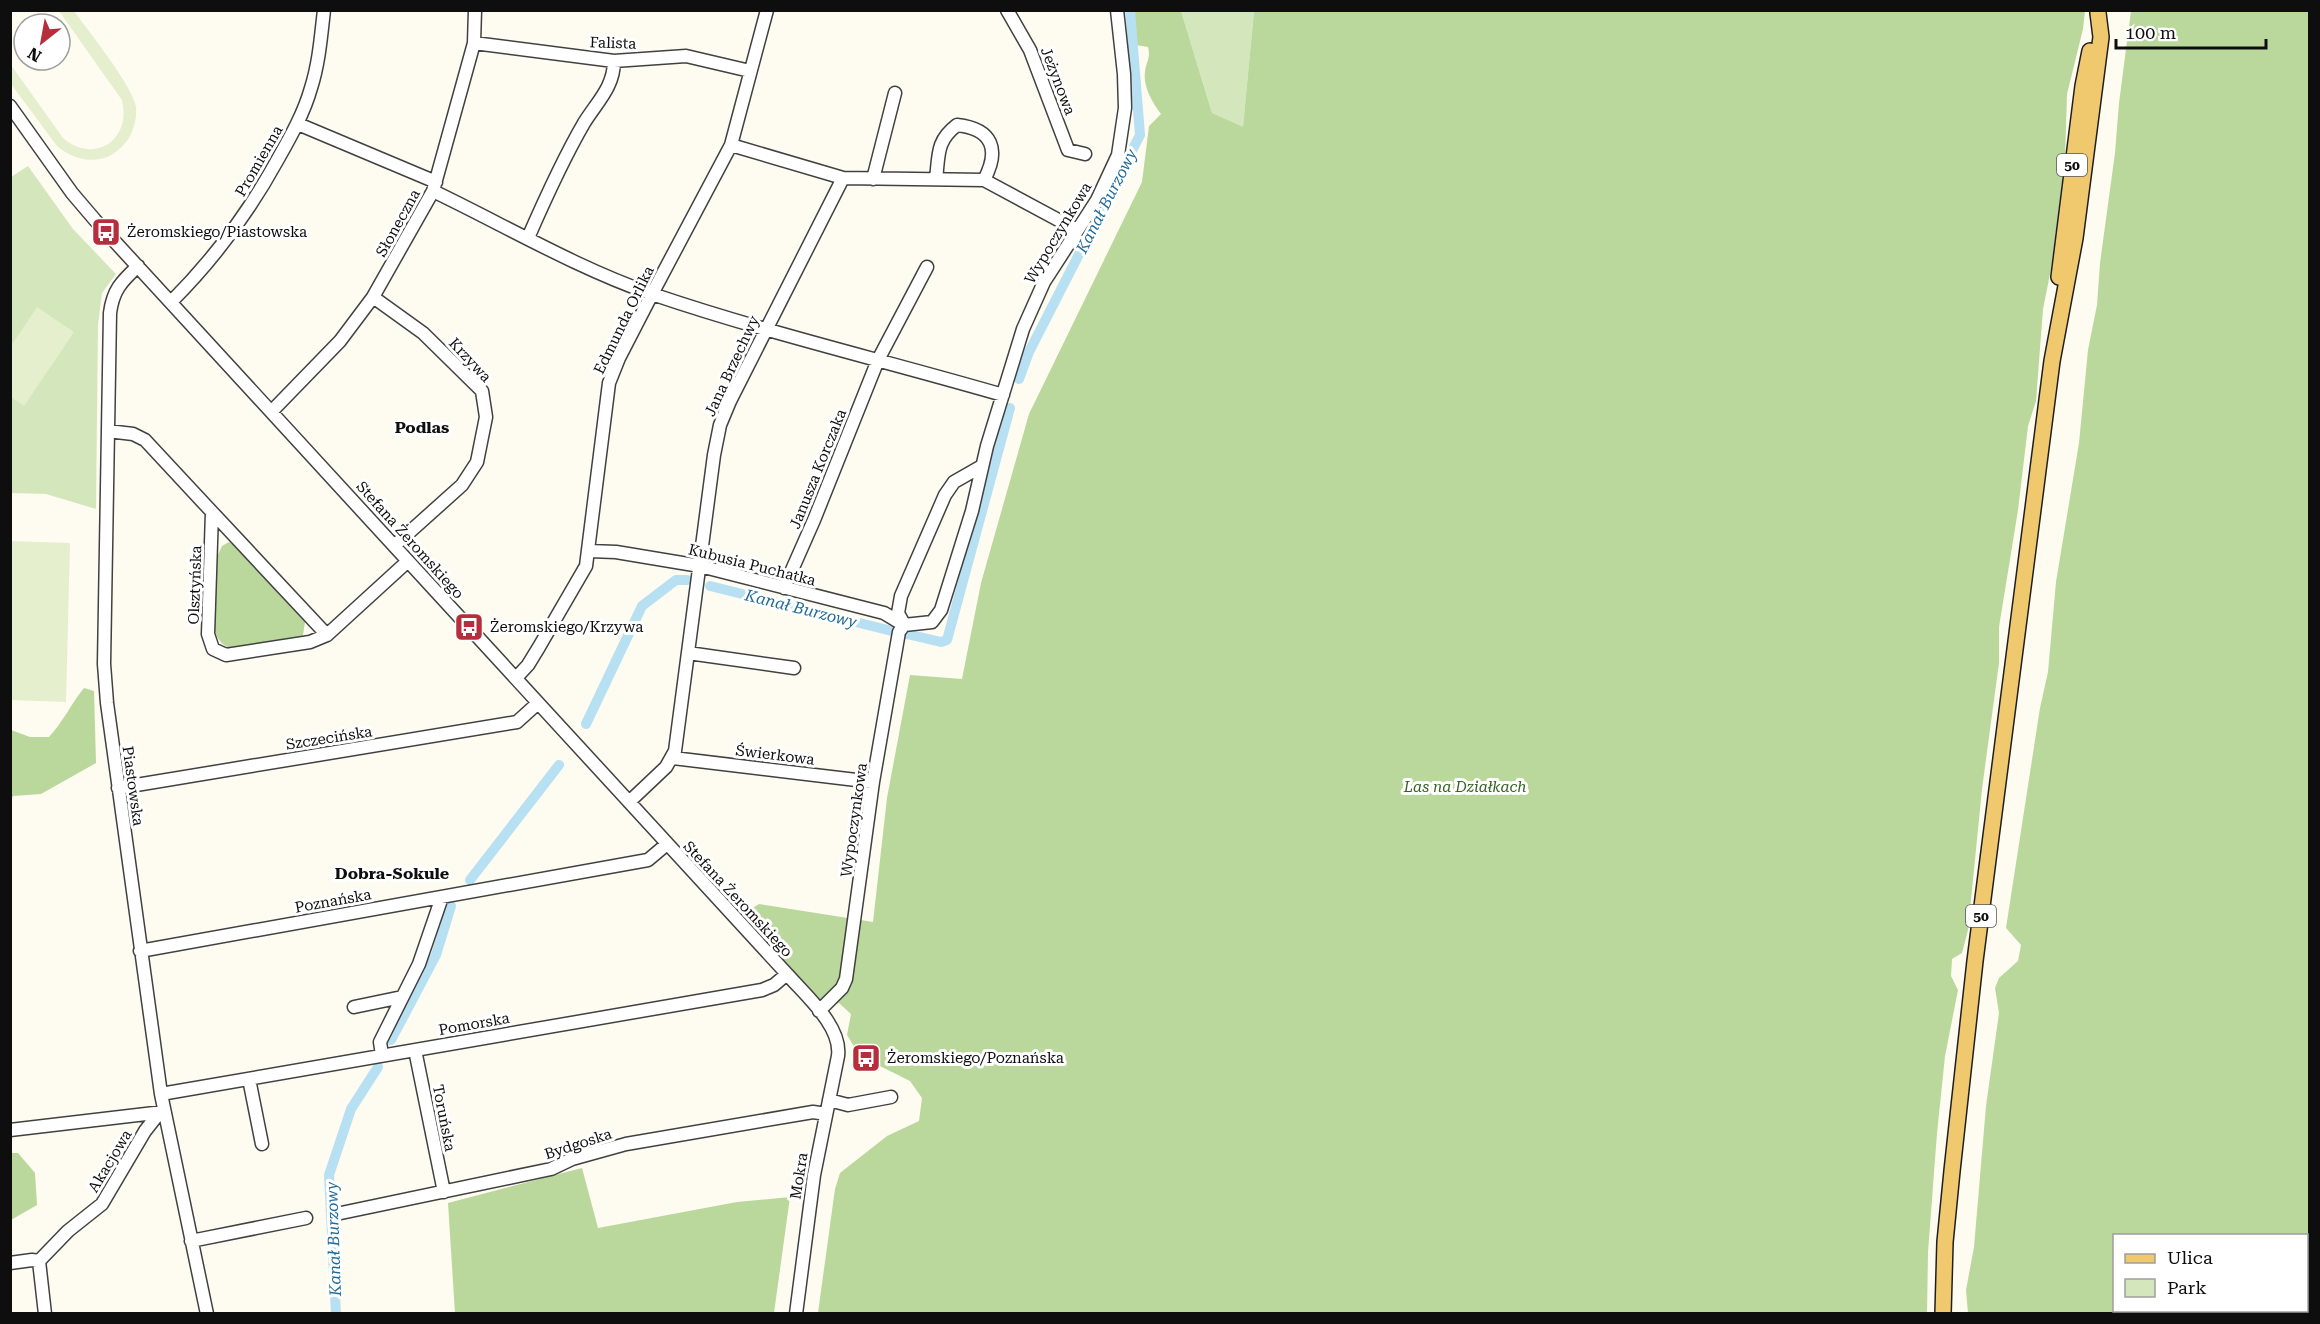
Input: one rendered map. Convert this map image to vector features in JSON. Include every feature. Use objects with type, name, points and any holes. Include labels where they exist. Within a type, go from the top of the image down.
[{"type":"main road","name":"50","points":[[1943,1314],[1945,1242],[1958,1099],[2059,319],[2075,238],[2101,37],[2098,12]]},
{"type":"street","name":"Promienna","points":[[171,302],[210,260],[236,227],[262,188],[298,124],[311,88],[320,51],[324,10]]},
{"type":"street","name":"Słoneczna","points":[[272,411],[340,341],[373,297],[434,186],[474,43],[475,10]]},
{"type":"street","name":"Edmunda Orlika","points":[[516,678],[528,665],[586,566],[609,383],[619,358],[730,145],[767,10]]},
{"type":"street","name":"Jeżynowa","points":[[1006,10],[1030,50],[1068,150],[1085,153]]},
{"type":"street","name":"Wypoczynkowa","points":[[904,625],[932,622],[942,610],[972,511],[982,466],[1029,315],[1044,282],[1097,200],[1118,155],[1125,93],[1117,10]]},
{"type":"street","name":"Falista","points":[[474,43],[614,61],[686,56],[750,71]]},
{"type":"street","points":[[528,238],[584,124],[608,88],[614,74],[614,61]]},
{"type":"street","points":[[873,179],[895,93]]},
{"type":"street","name":"Stefana Żeromskiego","points":[[10,106],[72,193],[787,974],[835,1032],[839,1044]]},
{"type":"street","points":[[298,124],[434,186],[528,238],[652,294],[1003,395]]},
{"type":"street","points":[[936,179],[939,146],[945,134],[957,125],[971,126],[986,135],[994,150],[992,165],[984,180]]},
{"type":"street","points":[[730,145],[843,178],[984,180],[1077,230]]},
{"type":"street","name":"Jana Brzechwy","points":[[673,758],[714,454],[720,425],[766,328],[843,178]]},
{"type":"street","name":"Piastowska","points":[[138,266],[123,279],[112,296],[104,664],[106,703],[161,1094],[207,1314]]},
{"type":"street","name":"Janusza Korczaka","points":[[784,588],[814,520],[878,360],[927,267]]},
{"type":"street","name":"Krzywa","points":[[373,297],[423,333],[482,391],[486,417],[477,462],[462,485],[394,546]]},
{"type":"street","points":[[108,431],[133,434],[145,440],[327,635]]},
{"type":"street","name":"Wypoczynkowa","points":[[904,625],[898,614],[901,596],[945,495],[954,482],[982,466]]},
{"type":"street","name":"Olsztyńska","points":[[212,512],[208,634],[213,649],[226,655],[310,642],[327,635],[408,561]]},
{"type":"street","name":"Kubusia Puchatka","points":[[589,551],[616,552],[700,566],[884,613],[904,625]]},
{"type":"street","name":"Wypoczynkowa","points":[[819,1011],[842,988],[846,979],[873,782],[896,641],[904,625]]},
{"type":"street","points":[[688,653],[794,668]]},
{"type":"street","name":"Szczecińska","points":[[118,788],[518,722],[538,703]]},
{"type":"street","points":[[629,802],[673,758]]},
{"type":"street","name":"Świerkowa","points":[[673,758],[873,782]]},
{"type":"street","name":"Poznańska","points":[[140,951],[648,860],[667,844]]},
{"type":"street","points":[[382,1055],[380,1042],[427,946],[442,897]]},
{"type":"street","name":"Pomorska","points":[[161,1094],[762,990],[774,985],[787,974]]},
{"type":"street","points":[[354,1007],[402,997]]},
{"type":"street","name":"Mokra","points":[[795,1314],[814,1175],[839,1044]]},
{"type":"street","name":"Toruńska","points":[[415,1050],[444,1191]]},
{"type":"street","points":[[249,1079],[262,1144]]},
{"type":"street","points":[[829,1100],[848,1104],[891,1098]]},
{"type":"street","points":[[10,1130],[164,1111]]},
{"type":"street","name":"Akacjowa","points":[[39,1261],[68,1231],[102,1204],[145,1131],[164,1111]]},
{"type":"street","name":"Bydgoska","points":[[341,1213],[551,1169],[572,1159],[626,1144],[813,1112],[826,1114]]},
{"type":"street","points":[[191,1241],[306,1218]]},
{"type":"street","points":[[10,1263],[39,1261],[45,1314]]},
{"type":"green space","points":[[74,11],[119,72],[133,97],[136,115],[129,138],[118,150],[104,158],[91,160],[79,158],[57,146],[11,84],[11,65],[12,72],[16,72],[63,138],[75,146],[87,149],[98,148],[108,144],[116,137],[124,114],[122,100],[72,29],[72,12],[60,12]]},
{"type":"green space","name":"Las na Działkach","points":[[1132,11],[1181,11],[1212,113],[1243,127],[1254,11],[2085,11],[2083,29],[2067,94],[2065,159],[2051,269],[2043,309],[2036,401],[2028,426],[2018,510],[1999,627],[1999,663],[1982,789],[1968,930],[1962,953],[1952,959],[1951,976],[1958,990],[1945,1056],[1937,1133],[1928,1252],[1927,1313],[818,1313],[835,1189],[840,1173],[887,1136],[919,1121],[922,1098],[910,1081],[860,1056],[847,1035],[851,1014],[839,1003],[824,1008],[740,916],[759,904],[873,922],[887,798],[910,675],[962,679],[981,583],[1029,414],[1142,182],[1149,126],[1161,114],[1147,89],[1145,72],[1149,51],[1148,47],[1136,45]]},
{"type":"green space","points":[[1181,11],[1254,11],[1243,128],[1212,113]]},
{"type":"green space","points":[[2131,11],[2309,11],[2309,1313],[1968,1313],[1966,1290],[1974,1247],[1986,1106],[1999,1013],[1995,988],[1999,978],[2018,961],[2021,945],[2006,928],[2040,708],[2048,672],[2056,582],[2079,443],[2088,350],[2097,305],[2100,263]]},
{"type":"green space","points":[[28,166],[73,229],[116,274],[102,293],[98,325],[96,509],[46,494],[11,493],[11,177]]},
{"type":"green space","points":[[37,307],[74,332],[24,406],[11,397],[11,346]]},
{"type":"green space","points":[[11,541],[70,543],[66,702],[11,700]]},
{"type":"green space","points":[[229,542],[236,546],[305,622],[303,635],[299,638],[237,649],[227,647],[220,640],[214,627],[216,559],[222,546]]},
{"type":"green space","points":[[84,688],[94,691],[96,763],[41,794],[13,796],[11,801],[11,730],[30,737],[49,737]]},
{"type":"green space","points":[[11,1153],[18,1153],[35,1173],[37,1205],[11,1220]]},
{"type":"green space","points":[[582,1168],[598,1228],[737,1202],[790,1197],[774,1313],[455,1313],[448,1203]]},
{"type":"waterway","name":"Kanał Burzowy","points":[[1019,379],[1029,352],[1140,135],[1130,10]]},
{"type":"waterway","name":"Kanał Burzowy","points":[[907,634],[941,642],[947,640],[1010,408]]},
{"type":"waterway","name":"Kanał Burzowy","points":[[586,724],[642,606],[676,580],[687,580]]},
{"type":"waterway","name":"Kanał Burzowy","points":[[710,586],[892,631]]},
{"type":"waterway","name":"Kanał Burzowy","points":[[470,880],[559,765]]},
{"type":"waterway","name":"Kanał Burzowy","points":[[391,1040],[436,955],[451,906]]},
{"type":"waterway","name":"Kanał Burzowy","points":[[336,1314],[329,1175],[351,1109],[378,1067]]},
{"type":"place","name":"Żeromskiego/Piastowska","points":[[106,232]]},
{"type":"place","name":"Żeromskiego/Krzywa","points":[[469,627]]},
{"type":"place","name":"Żeromskiego/Poznańska","points":[[866,1058]]},
{"type":"district","name":"Podlas","points":[[422,427]]},
{"type":"district","name":"Dobra-Sokule","points":[[392,873]]}]
